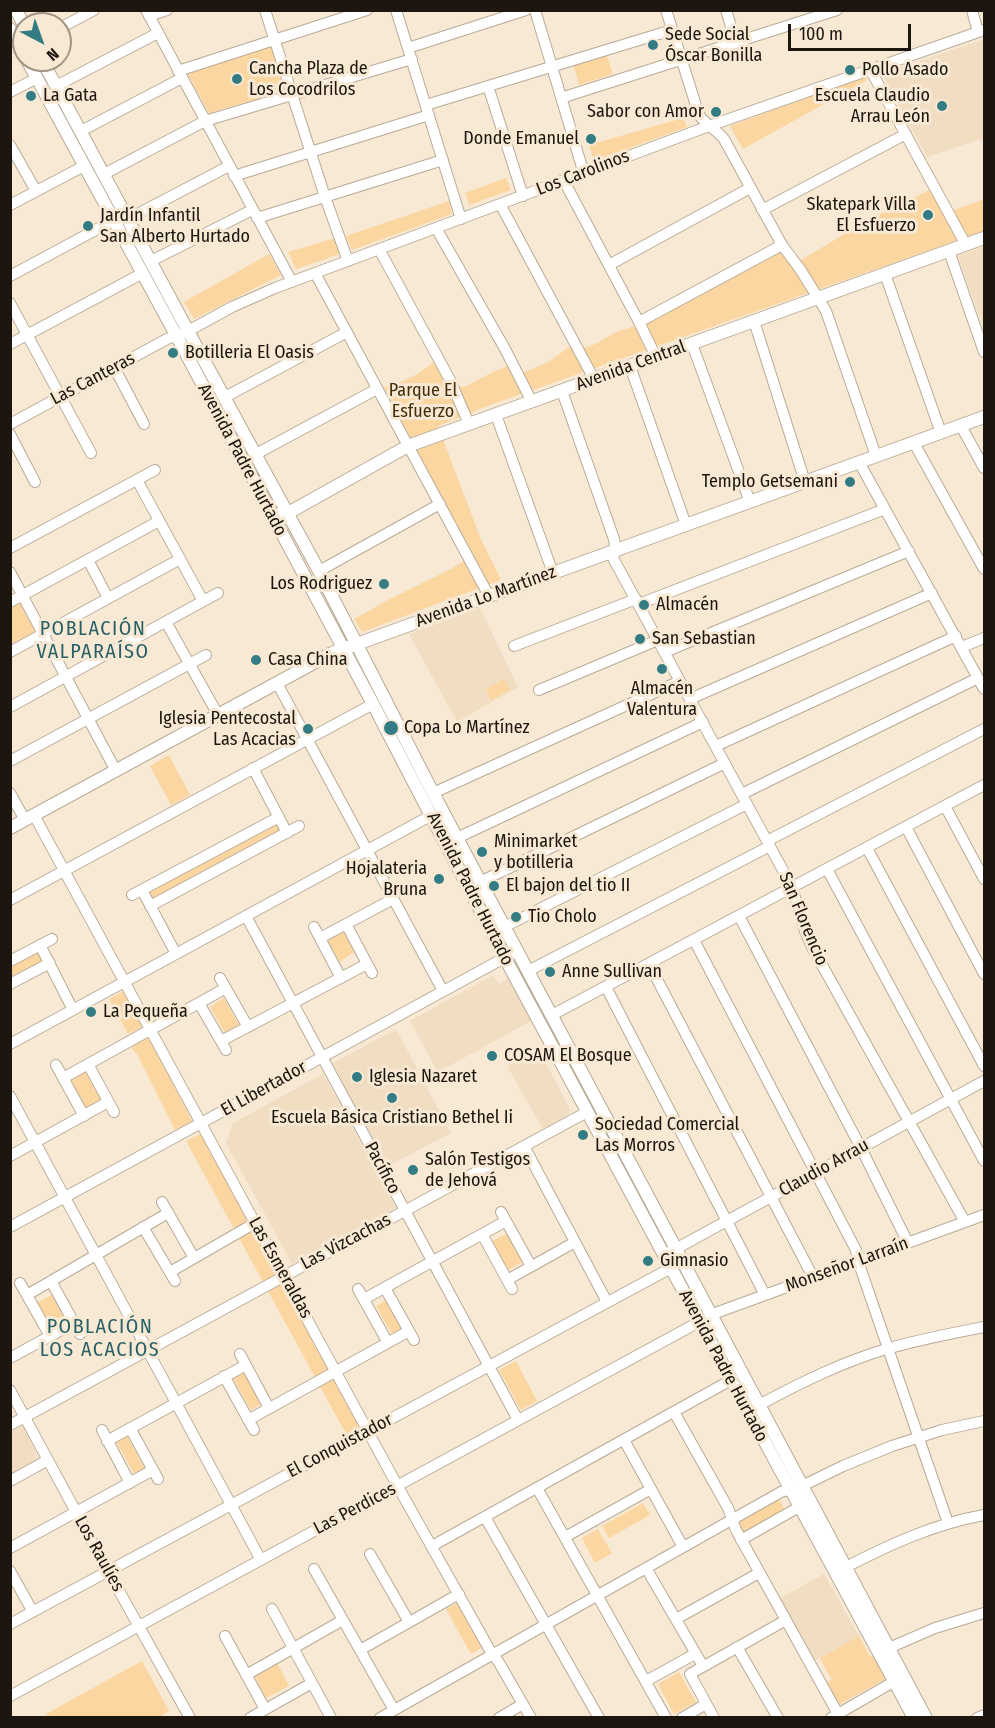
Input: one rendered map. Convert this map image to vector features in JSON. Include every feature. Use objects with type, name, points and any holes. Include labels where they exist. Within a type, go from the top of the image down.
[{"type":"main road","name":"Avenida Padre Hurtado","points":[[34,72],[143,273],[225,398],[288,513],[433,793],[552,1015],[669,1252],[670,1268],[705,1318],[759,1405],[796,1487],[799,1507],[899,1678],[926,1718]]},
{"type":"main road","name":"Avenida Padre Hurtado","points":[[48,72],[151,261],[182,333],[269,510],[432,815],[505,958],[587,1112],[705,1318],[731,1380],[846,1567],[884,1650]]},
{"type":"main road","name":"Avenida Central","points":[[288,513],[408,446],[984,238]]},
{"type":"main road","name":"Avenida Lo Martínez","points":[[10,828],[332,653],[984,417]]},
{"type":"main road","points":[[269,510],[279,514],[288,513]]},
{"type":"main road","name":"Avenida Padre Hurtado","points":[[899,1678],[914,1718]]},
{"type":"street","points":[[72,22],[94,10]]},
{"type":"street","points":[[167,10],[148,13],[292,282]]},
{"type":"street","points":[[265,10],[310,152],[348,261]]},
{"type":"street","points":[[81,131],[180,74],[367,10]]},
{"type":"street","points":[[396,10],[461,219]]},
{"type":"street","points":[[535,10],[584,174]]},
{"type":"street","points":[[666,10],[696,108],[703,120],[724,139],[782,245],[826,311],[876,456]]},
{"type":"street","points":[[726,10],[736,43]]},
{"type":"street","points":[[561,98],[837,10]]},
{"type":"street","points":[[972,10],[981,31]]},
{"type":"street","points":[[408,48],[520,11]]},
{"type":"street","points":[[234,176],[310,152],[489,86],[672,30]]},
{"type":"street","name":"Los Carolinos","points":[[182,333],[255,296],[315,273],[709,126],[981,31]]},
{"type":"street","points":[[56,86],[158,33]]},
{"type":"street","points":[[104,174],[205,122],[412,59]]},
{"type":"street","points":[[870,69],[966,245]]},
{"type":"street","points":[[10,92],[37,78]]},
{"type":"street","points":[[489,86],[524,196]]},
{"type":"street","points":[[762,210],[906,134]]},
{"type":"street","points":[[11,147],[36,191]]},
{"type":"street","points":[[151,261],[255,214],[325,197],[443,160]]},
{"type":"street","points":[[10,205],[84,166]]},
{"type":"street","points":[[128,219],[229,166]]},
{"type":"street","points":[[564,181],[656,357]]},
{"type":"street","points":[[609,266],[750,188]]},
{"type":"street","points":[[500,204],[594,379]]},
{"type":"street","points":[[10,276],[114,220]]},
{"type":"street","points":[[436,228],[505,349],[532,402]]},
{"type":"street","points":[[639,322],[782,245]]},
{"type":"street","points":[[379,249],[450,380],[469,424]]},
{"type":"street","points":[[949,251],[984,352]]},
{"type":"street","points":[[10,344],[143,273]]},
{"type":"street","points":[[315,273],[489,596]]},
{"type":"street","points":[[885,274],[941,433]]},
{"type":"street","points":[[10,303],[91,453]]},
{"type":"street","points":[[754,321],[806,482]]},
{"type":"street","name":"Las Canteras","points":[[10,423],[182,333]]},
{"type":"street","points":[[225,398],[347,333]]},
{"type":"street","points":[[692,344],[750,502]]},
{"type":"street","points":[[630,366],[686,525]]},
{"type":"street","points":[[114,367],[144,424]]},
{"type":"street","points":[[256,454],[377,389]]},
{"type":"street","name":"San Florencio","points":[[562,391],[614,539],[616,550],[614,558],[792,887],[802,924],[812,947],[965,1222]]},
{"type":"street","points":[[496,415],[552,573]]},
{"type":"street","points":[[961,426],[984,468]]},
{"type":"street","points":[[10,434],[35,482]]},
{"type":"street","points":[[914,443],[984,569]]},
{"type":"street","points":[[859,462],[984,689]]},
{"type":"street","points":[[10,548],[155,470]]},
{"type":"street","points":[[137,480],[203,601]]},
{"type":"street","points":[[319,571],[440,504]]},
{"type":"street","points":[[514,646],[885,509]]},
{"type":"street","points":[[10,602],[159,521]]},
{"type":"street","points":[[665,652],[909,551]]},
{"type":"street","points":[[10,652],[180,559]]},
{"type":"street","points":[[88,560],[108,598]]},
{"type":"street","points":[[10,572],[116,771]]},
{"type":"street","points":[[10,707],[218,593]]},
{"type":"street","points":[[690,699],[932,593]]},
{"type":"street","points":[[166,622],[218,715]]},
{"type":"street","points":[[716,746],[956,636]]},
{"type":"street","points":[[962,647],[984,638]]},
{"type":"street","points":[[539,690],[658,640]]},
{"type":"street","points":[[10,761],[206,655]]},
{"type":"street","points":[[742,794],[978,678]]},
{"type":"street","points":[[433,793],[680,681]]},
{"type":"street","points":[[276,683],[443,992]]},
{"type":"street","points":[[10,900],[373,704]]},
{"type":"street","points":[[457,838],[703,722]]},
{"type":"street","points":[[528,971],[984,729]]},
{"type":"street","points":[[480,882],[725,763]]},
{"type":"street","points":[[253,768],[287,833]]},
{"type":"street","points":[[552,1015],[984,785]]},
{"type":"street","name":"Las Esmeraldas","points":[[10,793],[64,871],[397,1485],[492,1654],[531,1718]]},
{"type":"street","points":[[504,927],[747,804]]},
{"type":"street","points":[[945,806],[984,879]]},
{"type":"street","points":[[10,1044],[432,815]]},
{"type":"street","points":[[176,954],[150,906],[137,892],[279,817]]},
{"type":"street","points":[[150,906],[299,826]]},
{"type":"street","points":[[906,827],[984,974]]},
{"type":"street","points":[[867,848],[984,1066]]},
{"type":"street","points":[[827,869],[984,1161]]},
{"type":"street","points":[[320,939],[393,899]]},
{"type":"street","name":"Pacífico","points":[[246,916],[518,1420]]},
{"type":"street","points":[[739,916],[861,1148],[908,1243]]},
{"type":"street","points":[[199,1003],[224,1045],[248,1027],[341,978],[370,969],[346,924]]},
{"type":"street","points":[[314,927],[341,978]]},
{"type":"street","points":[[10,961],[52,939]]},
{"type":"street","points":[[694,940],[856,1250],[948,1523]]},
{"type":"street","points":[[40,945],[73,1010]]},
{"type":"street","name":"El Libertador","points":[[10,1227],[517,951]]},
{"type":"street","points":[[10,984],[50,963]]},
{"type":"street","points":[[649,964],[813,1277]]},
{"type":"street","points":[[220,978],[248,1027]]},
{"type":"street","points":[[606,987],[765,1295]]},
{"type":"street","points":[[63,1078],[226,988]]},
{"type":"street","points":[[10,1156],[84,1116],[111,1107],[88,1064]]},
{"type":"street","points":[[56,1065],[84,1116]]},
{"type":"street","name":"Claudio Arrau","points":[[669,1252],[984,1081]]},
{"type":"street","points":[[10,1096],[261,1560]]},
{"type":"street","name":"Las Vizcachas","points":[[10,1425],[587,1112]]},
{"type":"street","points":[[524,1146],[607,1302]]},
{"type":"street","points":[[162,1202],[194,1258]]},
{"type":"street","points":[[27,1295],[168,1213]]},
{"type":"street","name":"Monseñor Larraín","points":[[705,1318],[984,1215]]},
{"type":"street","points":[[364,1299],[482,1234],[503,1217],[531,1266]]},
{"type":"street","points":[[143,1227],[173,1276],[194,1258],[255,1223]]},
{"type":"street","points":[[482,1234],[510,1284],[531,1266],[575,1242]]},
{"type":"street","name":"El Conquistador","points":[[10,1624],[670,1268]]},
{"type":"street","points":[[51,1281],[80,1334]]},
{"type":"street","points":[[20,1283],[50,1336]]},
{"type":"street","points":[[248,1420],[388,1343],[412,1336],[385,1288]]},
{"type":"street","points":[[358,1289],[388,1343]]},
{"type":"street","name":"Las Perdices","points":[[10,1696],[705,1318]]},
{"type":"street","points":[[10,1358],[74,1323]]},
{"type":"street","points":[[759,1405],[824,1373],[888,1348],[984,1327]]},
{"type":"street","points":[[240,1354],[269,1408]]},
{"type":"street","points":[[107,1441],[246,1365]]},
{"type":"street","points":[[224,1376],[254,1430]]},
{"type":"street","points":[[432,1546],[731,1380]]},
{"type":"street","name":"Los Raulíes","points":[[10,1390],[190,1718]]},
{"type":"street","points":[[674,1412],[728,1508],[741,1540],[786,1620],[834,1716],[899,1678]]},
{"type":"street","points":[[314,1569],[360,1650],[389,1714],[781,1492],[864,1456],[918,1436],[984,1421]]},
{"type":"street","points":[[10,1548],[130,1483],[156,1475],[130,1428]]},
{"type":"street","points":[[102,1430],[130,1483]]},
{"type":"street","points":[[624,1440],[683,1547]]},
{"type":"street","points":[[10,1481],[48,1460]]},
{"type":"street","points":[[537,1488],[666,1718]]},
{"type":"street","points":[[565,1538],[651,1489]]},
{"type":"street","points":[[741,1540],[799,1507]]},
{"type":"street","points":[[846,1567],[905,1538],[948,1523],[984,1515]]},
{"type":"street","points":[[485,1517],[599,1718]]},
{"type":"street","points":[[370,1554],[409,1622]]},
{"type":"street","points":[[646,1568],[703,1666]]},
{"type":"street","points":[[10,1572],[33,1612]]},
{"type":"street","points":[[676,1619],[759,1573]]},
{"type":"street","points":[[360,1650],[459,1594]]},
{"type":"street","points":[[272,1609],[330,1718]]},
{"type":"street","points":[[884,1650],[935,1628],[984,1612]]},
{"type":"street","points":[[246,1675],[343,1620]]},
{"type":"street","points":[[714,1718],[690,1674],[786,1620]]},
{"type":"street","points":[[225,1636],[265,1709]]},
{"type":"street","points":[[737,1647],[778,1718]]},
{"type":"street","points":[[646,1681],[695,1654]]},
{"type":"street","points":[[250,1718],[312,1683]]},
{"type":"street","points":[[499,1718],[523,1704]]},
{"type":"street","points":[[682,1718],[706,1704]]},
{"type":"street","points":[[977,1718],[984,1714]]},
{"type":"shaded area","name":"Escuela Claudio Arrau León","points":[[984,39],[984,138],[927,157],[882,74]]},
{"type":"shaded area","points":[[984,246],[984,329],[958,256]]},
{"type":"shaded area","points":[[480,608],[518,687],[457,722],[409,634]]},
{"type":"shaded area","points":[[493,975],[498,984],[508,979],[531,1021],[438,1072],[410,1021]]},
{"type":"shaded area","name":"Escuela Básica Cristiano Bethel Ii","points":[[396,1029],[451,1133],[386,1167],[333,1063]]},
{"type":"shaded area","points":[[538,1048],[570,1109],[568,1115],[543,1129],[507,1066]]},
{"type":"shaded area","points":[[323,1074],[396,1208],[292,1264],[226,1143],[233,1123]]},
{"type":"shaded area","points":[[23,1426],[40,1461],[11,1477],[11,1432]]},
{"type":"shaded area","points":[[824,1574],[859,1636],[814,1661],[779,1599]]},
{"type":"green space","points":[[270,42],[285,91],[209,113],[186,71]]},
{"type":"green space","points":[[606,53],[613,74],[579,85],[573,64]]},
{"type":"green space","points":[[865,76],[867,80],[743,149],[730,126]]},
{"type":"green space","points":[[683,118],[687,127],[594,161],[589,145]]},
{"type":"green space","points":[[506,178],[511,190],[469,205],[465,193]]},
{"type":"green space","name":"Parque El Esfuerzo","points":[[929,190],[938,192],[949,212],[984,199],[984,231],[493,404],[438,426],[480,537],[501,580],[362,632],[354,619],[472,556],[384,387],[410,378],[434,362],[448,387],[464,387],[508,366],[516,376],[550,361],[569,347],[589,347],[619,331],[636,326],[781,251],[794,264],[856,225]]},
{"type":"green space","points":[[449,201],[452,214],[352,250],[346,236]]},
{"type":"green space","points":[[335,238],[340,254],[296,269],[288,252]]},
{"type":"green space","points":[[269,254],[281,275],[194,319],[184,302]]},
{"type":"green space","points":[[19,602],[35,632],[11,644],[11,607]]},
{"type":"green space","points":[[504,679],[510,690],[491,700],[486,689]]},
{"type":"green space","points":[[169,755],[190,795],[171,805],[150,766]]},
{"type":"green space","points":[[277,820],[280,831],[153,900],[147,891]]},
{"type":"green space","points":[[343,930],[355,952],[339,962],[326,939]]},
{"type":"green space","points":[[38,950],[44,963],[11,981],[11,964]]},
{"type":"green space","points":[[124,991],[142,1027],[128,1034],[109,999]]},
{"type":"green space","points":[[224,998],[239,1025],[225,1033],[210,1007]]},
{"type":"green space","points":[[148,1035],[192,1121],[175,1130],[137,1054],[131,1048],[133,1047],[131,1044]]},
{"type":"green space","points":[[86,1069],[102,1099],[84,1109],[67,1079]]},
{"type":"green space","points":[[202,1133],[361,1426],[346,1434],[186,1141]]},
{"type":"green space","points":[[508,1233],[523,1262],[508,1270],[492,1241]]},
{"type":"green space","points":[[53,1294],[67,1319],[50,1328],[37,1303]]},
{"type":"green space","points":[[386,1300],[402,1328],[392,1334],[376,1306]]},
{"type":"green space","points":[[516,1361],[537,1401],[521,1410],[499,1370]]},
{"type":"green space","points":[[243,1371],[261,1404],[251,1410],[232,1377]]},
{"type":"green space","points":[[127,1436],[145,1469],[135,1475],[116,1442]]},
{"type":"green space","points":[[779,1499],[785,1510],[743,1535],[736,1524]]},
{"type":"green space","points":[[643,1503],[650,1515],[609,1538],[602,1526]]},
{"type":"green space","points":[[598,1529],[612,1553],[595,1563],[582,1538]]},
{"type":"green space","points":[[458,1603],[483,1647],[471,1654],[446,1609]]},
{"type":"green space","points":[[859,1636],[870,1657],[874,1655],[887,1678],[835,1707],[823,1685],[837,1676],[831,1679],[820,1658]]},
{"type":"green space","points":[[142,1661],[169,1711],[159,1717],[48,1718],[46,1714]]},
{"type":"green space","points":[[277,1663],[289,1686],[266,1698],[254,1675]]},
{"type":"green space","points":[[679,1672],[696,1702],[674,1714],[658,1684]]},
{"type":"place","name":"Sede Social Óscar Bonilla","points":[[653,45]]},
{"type":"place","name":"Pollo Asado","points":[[850,70]]},
{"type":"place","name":"Cancha Plaza de Los Cocodrilos","points":[[237,79]]},
{"type":"place","name":"La Gata","points":[[31,96]]},
{"type":"place","name":"Escuela Claudio Arrau León","points":[[942,106]]},
{"type":"place","name":"Sabor con Amor","points":[[716,112]]},
{"type":"place","name":"Donde Emanuel","points":[[591,139]]},
{"type":"place","name":"Skatepark Villa El Esfuerzo","points":[[928,215]]},
{"type":"place","name":"Jardín Infantil San Alberto Hurtado","points":[[88,226]]},
{"type":"place","name":"Botilleria El Oasis","points":[[173,353]]},
{"type":"place","name":"Templo Getsemani","points":[[850,482]]},
{"type":"place","name":"Los Rodriguez","points":[[384,584]]},
{"type":"place","name":"Almacén","points":[[644,605]]},
{"type":"place","name":"San Sebastian","points":[[640,639]]},
{"type":"place","name":"Casa China","points":[[256,660]]},
{"type":"place","name":"Almacén Valentura","points":[[662,669]]},
{"type":"place","name":"Copa Lo Martínez","points":[[391,728]]},
{"type":"place","name":"Iglesia Pentecostal Las Acacias","points":[[308,729]]},
{"type":"place","name":"Minimarket y botilleria","points":[[482,852]]},
{"type":"place","name":"Hojalateria Bruna","points":[[439,879]]},
{"type":"place","name":"El bajon del tio II","points":[[494,886]]},
{"type":"place","name":"Tio Cholo","points":[[516,917]]},
{"type":"place","name":"Anne Sullivan","points":[[550,972]]},
{"type":"place","name":"La Pequeña","points":[[91,1012]]},
{"type":"place","name":"COSAM El Bosque","points":[[492,1056]]},
{"type":"place","name":"Iglesia Nazaret","points":[[357,1077]]},
{"type":"place","name":"Escuela Básica Cristiano Bethel Ii","points":[[392,1098]]},
{"type":"place","name":"Sociedad Comercial Las Morros","points":[[583,1135]]},
{"type":"place","name":"Salón Testigos de Jehová","points":[[413,1170]]},
{"type":"place","name":"Gimnasio","points":[[648,1261]]},
{"type":"district","name":"POBLACIÓN VALPARAÍSO","points":[[93,640]]},
{"type":"district","name":"POBLACIÓN LOS ACACIOS","points":[[100,1338]]}]
